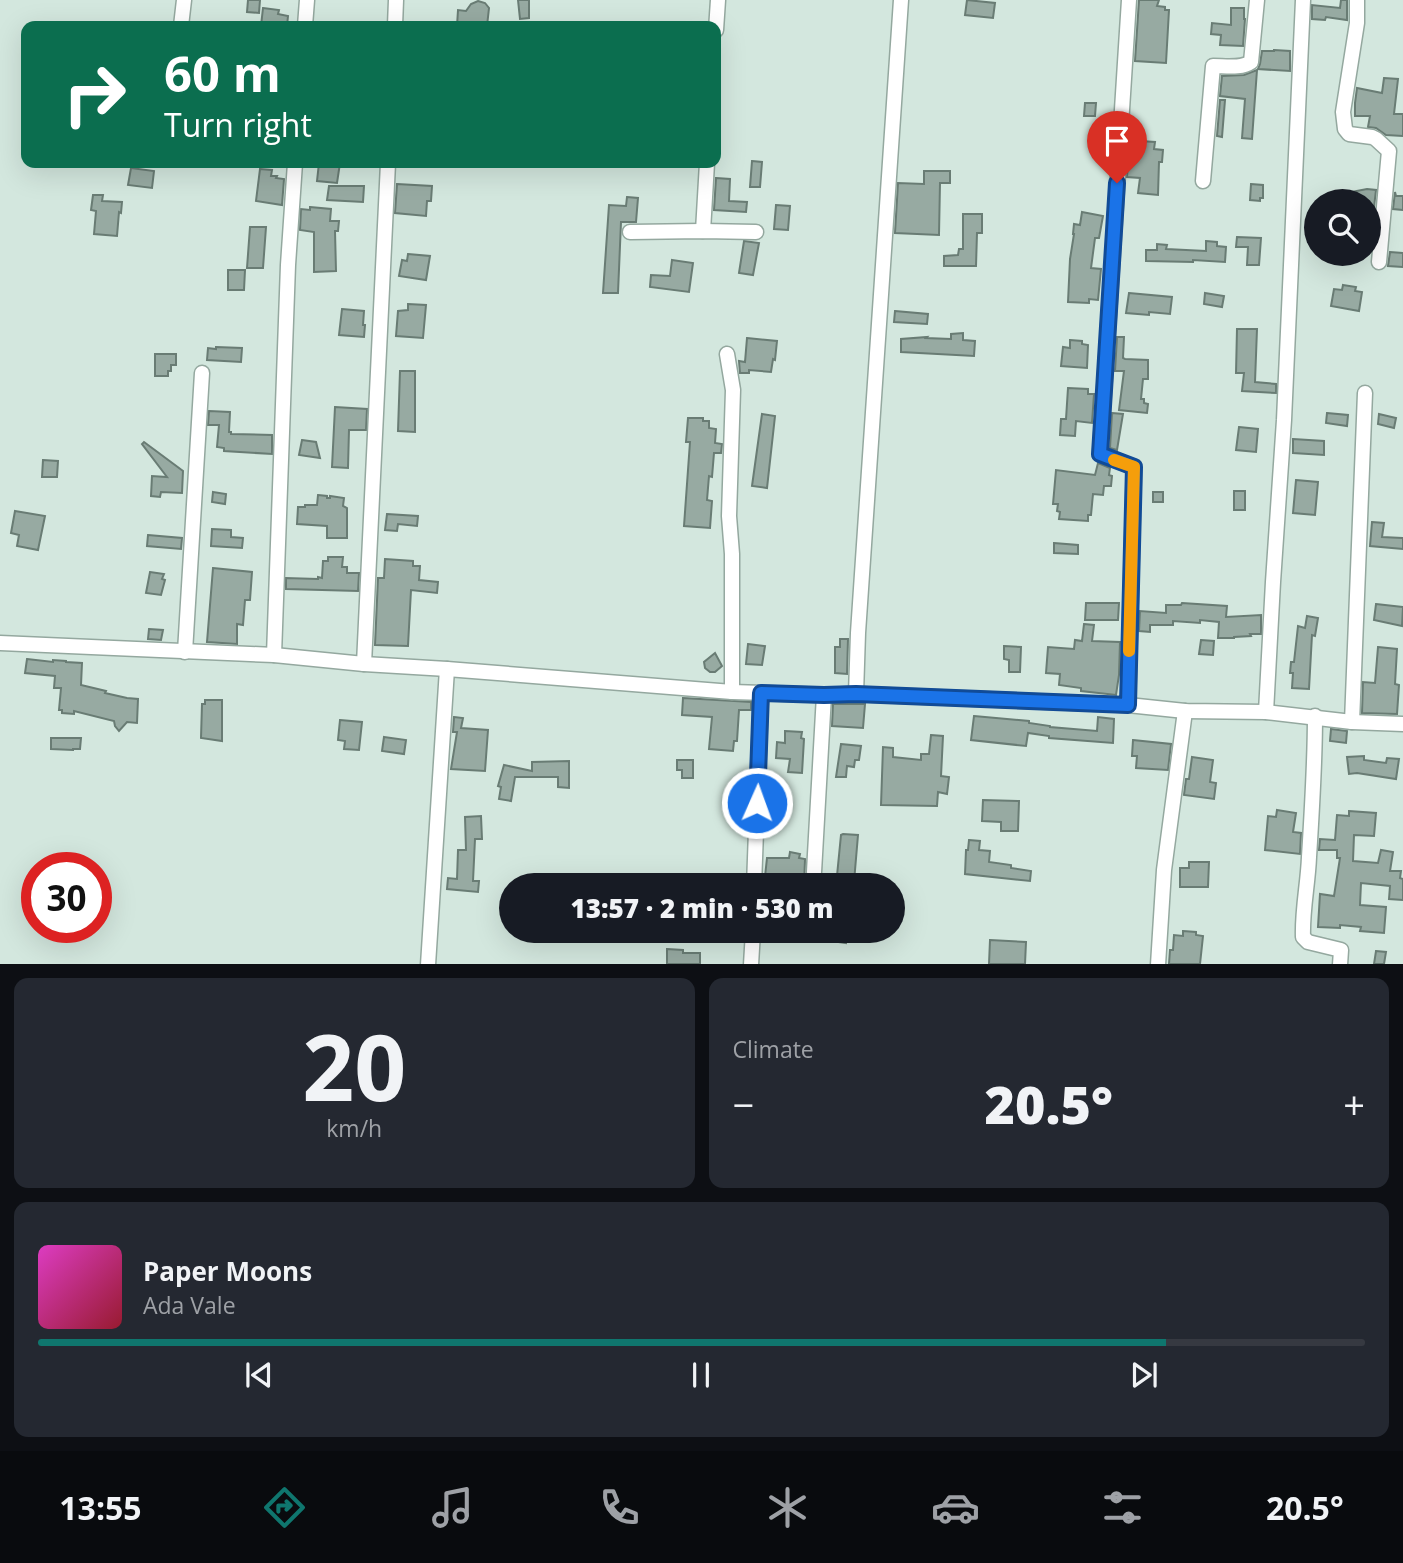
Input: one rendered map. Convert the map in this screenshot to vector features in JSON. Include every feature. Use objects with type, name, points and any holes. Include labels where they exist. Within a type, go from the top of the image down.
[{"type":"street","points":[[182,21],[184,0]]},
{"type":"street","points":[[305,21],[307,0]]},
{"type":"street","points":[[395,21],[396,0]]},
{"type":"street","points":[[717,21],[718,0]]},
{"type":"street","points":[[856,694],[901,0]]},
{"type":"street","points":[[1128,705],[1134,467],[1100,454],[1129,0]]},
{"type":"street","points":[[1203,181],[1213,66],[1241,66],[1251,62],[1257,0]]},
{"type":"street","points":[[1266,712],[1284,420],[1303,0]]},
{"type":"street","points":[[1357,0],[1357,23],[1343,113],[1345,129],[1349,134],[1377,139],[1389,151],[1381,240]]},
{"type":"street","points":[[274,655],[288,265],[295,168]]},
{"type":"street","points":[[364,664],[388,168]]},
{"type":"street","points":[[703,231],[707,168]]},
{"type":"street","points":[[629,232],[756,232]]},
{"type":"street","points":[[727,354],[733,390],[729,504],[732,554],[732,692]]},
{"type":"street","points":[[186,652],[202,373]]},
{"type":"street","points":[[1352,722],[1365,393]]},
{"type":"street","points":[[0,643],[274,655],[732,692],[1128,705],[1185,711],[1266,712],[1352,722],[1403,724]]},
{"type":"street","points":[[428,964],[447,669]]},
{"type":"street","points":[[754,873],[761,693]]},
{"type":"street","points":[[814,872],[824,695]]},
{"type":"street","points":[[1158,964],[1164,870],[1185,711]]},
{"type":"street","points":[[1315,716],[1315,773],[1303,937],[1308,942],[1341,950],[1340,964]]},
{"type":"street","points":[[751,964],[752,943]]},
{"type":"building","points":[[248,0],[260,0],[259,13],[247,12]]},
{"type":"building","points":[[518,0],[529,0],[529,18],[520,19]]},
{"type":"building","points":[[967,0],[995,3],[993,18],[965,15]]},
{"type":"building","points":[[1139,0],[1159,0],[1157,6],[1169,10],[1166,63],[1135,61]]},
{"type":"building","points":[[1341,0],[1347,0],[1347,20],[1326,17],[1325,20],[1312,19],[1312,5],[1340,8]]},
{"type":"building","points":[[478,1],[485,3],[489,8],[488,21],[457,21],[458,10],[466,11],[471,4]]},
{"type":"building","points":[[263,8],[279,10],[278,14],[288,16],[288,21],[262,21]]},
{"type":"building","points":[[1231,8],[1244,8],[1243,46],[1220,45],[1221,35],[1211,34],[1212,23],[1231,25]]},
{"type":"building","points":[[1262,51],[1290,51],[1290,71],[1258,69]]},
{"type":"building","points":[[1257,70],[1252,139],[1242,138],[1245,99],[1220,96],[1222,76],[1244,75]]},
{"type":"building","points":[[1384,78],[1398,79],[1394,114],[1403,114],[1403,136],[1386,135],[1376,128],[1368,127],[1370,116],[1355,116],[1357,88],[1382,93]]},
{"type":"building","points":[[1220,100],[1225,100],[1222,137],[1217,136]]},
{"type":"building","points":[[1085,103],[1096,103],[1095,116],[1084,116]]},
{"type":"building","points":[[1140,141],[1155,142],[1154,149],[1163,150],[1162,162],[1159,162],[1158,195],[1138,193],[1140,178],[1127,177],[1129,147],[1140,147]]},
{"type":"building","points":[[752,161],[762,162],[760,187],[750,187]]},
{"type":"building","points":[[131,168],[154,171],[152,188],[128,185]]},
{"type":"building","points":[[318,168],[339,168],[337,183],[317,181]]},
{"type":"building","points":[[260,169],[272,170],[271,176],[284,179],[282,205],[256,201]]},
{"type":"building","points":[[924,171],[950,171],[950,183],[940,183],[939,235],[895,233],[898,183],[924,184]]},
{"type":"building","points":[[716,178],[730,179],[729,201],[747,202],[746,212],[714,210]]},
{"type":"building","points":[[397,184],[432,186],[426,216],[395,213]]},
{"type":"building","points":[[1251,184],[1263,185],[1263,198],[1260,198],[1260,201],[1250,200]]},
{"type":"building","points":[[329,186],[364,186],[363,202],[327,200]]},
{"type":"building","points":[[1395,192],[1396,196],[1403,196],[1403,210],[1393,209]]},
{"type":"building","points":[[93,195],[103,195],[102,201],[122,202],[117,236],[94,234],[96,211],[91,210]]},
{"type":"building","points":[[627,197],[638,198],[636,222],[621,222],[618,293],[603,293],[609,205],[626,206]]},
{"type":"building","points":[[776,205],[790,206],[788,230],[774,229]]},
{"type":"building","points":[[310,207],[331,209],[330,221],[339,221],[338,231],[335,231],[336,271],[314,272],[314,232],[300,230],[301,209],[310,210]]},
{"type":"building","points":[[1082,212],[1103,216],[1099,238],[1095,238],[1091,268],[1101,269],[1098,300],[1089,299],[1089,303],[1068,302],[1074,224],[1080,225]]},
{"type":"building","points":[[963,214],[982,214],[982,233],[977,233],[976,266],[944,266],[944,256],[958,255],[959,249],[963,249]]},
{"type":"building","points":[[250,227],[266,227],[263,268],[247,268]]},
{"type":"building","points":[[1237,237],[1261,238],[1259,265],[1247,265],[1248,247],[1236,247]]},
{"type":"building","points":[[744,241],[759,243],[753,275],[739,273]]},
{"type":"building","points":[[1206,241],[1217,242],[1217,246],[1226,247],[1225,262],[1146,261],[1146,250],[1157,250],[1157,244],[1167,245],[1166,249],[1206,251]]},
{"type":"building","points":[[1390,252],[1403,253],[1403,267],[1388,266]]},
{"type":"building","points":[[408,254],[430,256],[426,280],[399,276],[402,260],[407,261]]},
{"type":"building","points":[[672,260],[693,263],[689,292],[650,287],[651,275],[670,276]]},
{"type":"building","points":[[228,270],[245,270],[244,290],[228,290]]},
{"type":"building","points":[[1343,285],[1356,287],[1355,291],[1362,292],[1359,311],[1331,306],[1334,289],[1342,290]]},
{"type":"building","points":[[1129,293],[1172,297],[1170,314],[1126,313]]},
{"type":"building","points":[[1205,293],[1224,296],[1222,307],[1204,304]]},
{"type":"building","points":[[408,304],[426,305],[423,338],[396,336],[398,311],[408,310]]},
{"type":"building","points":[[342,309],[364,311],[364,337],[339,335]]},
{"type":"building","points":[[895,311],[928,314],[927,324],[894,322]]},
{"type":"building","points":[[1237,329],[1257,329],[1255,382],[1276,384],[1276,393],[1242,391],[1244,373],[1236,373]]},
{"type":"building","points":[[963,333],[963,340],[975,341],[974,356],[901,352],[901,339],[951,339],[951,334]]},
{"type":"building","points":[[1117,337],[1124,337],[1123,358],[1148,360],[1148,379],[1143,379],[1141,399],[1148,404],[1147,413],[1119,410],[1124,371],[1115,371]]},
{"type":"building","points":[[747,338],[777,341],[771,372],[749,370],[749,373],[740,373],[739,361],[745,362]]},
{"type":"building","points":[[1070,340],[1082,341],[1082,344],[1088,345],[1087,368],[1061,366],[1063,347],[1070,348]]},
{"type":"building","points":[[208,348],[242,348],[241,362],[207,360]]},
{"type":"building","points":[[155,354],[176,354],[176,365],[171,365],[168,376],[155,376]]},
{"type":"building","points":[[400,371],[415,371],[415,432],[398,431]]},
{"type":"building","points":[[1068,388],[1088,389],[1088,394],[1094,394],[1092,423],[1076,421],[1075,436],[1060,435],[1061,419],[1066,419]]},
{"type":"building","points":[[335,407],[367,409],[366,430],[349,430],[348,468],[332,467]]},
{"type":"building","points":[[209,411],[230,412],[231,434],[272,435],[272,454],[224,451],[224,448],[217,447],[219,425],[208,425]]},
{"type":"building","points":[[1112,413],[1123,414],[1117,450],[1110,448]]},
{"type":"building","points":[[1327,413],[1348,415],[1347,426],[1326,423]]},
{"type":"building","points":[[762,414],[775,416],[767,488],[752,486]]},
{"type":"building","points":[[1379,414],[1396,418],[1394,428],[1378,424]]},
{"type":"building","points":[[688,418],[703,418],[703,421],[709,421],[709,428],[716,429],[715,443],[722,444],[721,453],[714,453],[712,477],[709,476],[707,500],[712,501],[710,528],[684,526],[690,442],[686,442]]},
{"type":"building","points":[[1239,427],[1258,429],[1256,452],[1236,450]]},
{"type":"building","points":[[1293,439],[1324,441],[1324,455],[1293,453]]},
{"type":"building","points":[[302,440],[316,442],[320,458],[299,455]]},
{"type":"building","points":[[144,442],[183,471],[182,493],[161,492],[160,497],[151,496],[152,476],[167,477],[142,444]]},
{"type":"building","points":[[43,460],[58,461],[57,477],[42,477]]},
{"type":"building","points":[[1098,463],[1110,468],[1111,486],[1104,486],[1103,495],[1093,494],[1088,521],[1059,519],[1058,504],[1053,504],[1056,470],[1095,475]]},
{"type":"building","points":[[1296,480],[1318,482],[1315,515],[1293,513]]},
{"type":"building","points":[[1234,491],[1245,491],[1245,510],[1234,510]]},
{"type":"building","points":[[213,492],[226,494],[225,504],[212,502]]},
{"type":"building","points":[[1153,492],[1163,492],[1163,502],[1153,502]]},
{"type":"building","points":[[318,495],[344,498],[343,506],[347,508],[347,538],[327,538],[327,526],[297,524],[298,507],[317,505]]},
{"type":"building","points":[[15,511],[45,516],[38,550],[17,546],[19,535],[11,533]]},
{"type":"building","points":[[387,514],[418,516],[417,526],[398,524],[397,531],[385,530]]},
{"type":"building","points":[[1372,522],[1384,523],[1382,537],[1403,538],[1403,549],[1370,546]]},
{"type":"building","points":[[212,529],[231,530],[231,537],[243,538],[242,548],[211,546]]},
{"type":"building","points":[[148,535],[182,538],[181,549],[147,546]]},
{"type":"building","points":[[1054,543],[1078,545],[1078,554],[1054,553]]},
{"type":"building","points":[[328,557],[343,557],[342,567],[347,567],[347,573],[359,573],[358,591],[286,589],[286,578],[322,578],[323,561],[328,561]]},
{"type":"building","points":[[385,559],[413,561],[413,566],[420,566],[419,580],[438,582],[437,593],[411,590],[408,646],[375,645],[378,578],[384,578]]},
{"type":"building","points":[[213,568],[252,572],[250,600],[245,600],[243,625],[237,624],[237,644],[207,642]]},
{"type":"building","points":[[150,572],[164,574],[161,595],[146,593]]},
{"type":"building","points":[[1086,603],[1119,603],[1118,620],[1085,620]]},
{"type":"building","points":[[1182,603],[1227,606],[1226,617],[1261,615],[1261,634],[1218,638],[1219,622],[1200,620],[1200,623],[1173,621],[1173,625],[1150,625],[1150,632],[1139,631],[1140,611],[1166,613],[1166,605]]},
{"type":"building","points":[[1376,604],[1403,607],[1402,626],[1374,620]]},
{"type":"building","points":[[1307,616],[1318,618],[1315,636],[1312,635],[1309,689],[1292,688],[1291,662],[1294,662],[1298,626],[1305,628]]},
{"type":"building","points":[[1084,624],[1094,625],[1092,641],[1120,642],[1116,695],[1081,691],[1081,688],[1059,685],[1060,674],[1046,673],[1048,647],[1074,649],[1075,640],[1082,641]]},
{"type":"building","points":[[149,629],[163,630],[161,640],[148,639]]},
{"type":"building","points":[[840,639],[848,639],[847,674],[835,673],[835,647],[840,647]]},
{"type":"building","points":[[1201,640],[1214,641],[1213,655],[1199,654]]},
{"type":"building","points":[[748,644],[765,646],[762,665],[746,664]]},
{"type":"building","points":[[1004,646],[1021,647],[1020,672],[1009,672],[1009,660],[1004,659]]},
{"type":"building","points":[[1378,647],[1397,649],[1397,714],[1362,713],[1363,682],[1375,683]]},
{"type":"building","points":[[715,653],[722,666],[715,672],[710,672],[705,668],[704,662]]},
{"type":"building","points":[[27,659],[82,663],[81,685],[138,699],[137,723],[127,722],[119,731],[114,721],[74,711],[74,714],[62,713],[62,710],[59,710],[61,688],[54,688],[55,676],[25,673]]},
{"type":"building","points":[[683,698],[751,702],[751,710],[739,710],[737,741],[734,741],[733,751],[709,749],[712,717],[682,715]]},
{"type":"building","points":[[205,700],[222,700],[222,741],[201,738],[202,704],[205,704]]},
{"type":"building","points":[[833,704],[865,704],[863,728],[832,726]]},
{"type":"building","points":[[974,716],[1097,731],[1098,717],[1114,719],[1113,743],[1049,738],[1028,733],[1026,746],[971,740]]},
{"type":"building","points":[[454,717],[463,718],[461,728],[488,730],[485,771],[451,769],[457,732],[453,732]]},
{"type":"building","points":[[340,720],[362,722],[359,750],[344,749],[345,741],[338,740]]},
{"type":"building","points":[[1331,729],[1347,731],[1346,743],[1330,741]]},
{"type":"building","points":[[785,731],[802,732],[802,773],[788,772],[790,759],[776,758],[777,742],[785,743]]},
{"type":"building","points":[[931,735],[943,736],[941,776],[949,777],[947,794],[938,792],[937,806],[881,805],[883,747],[893,748],[893,757],[921,760],[921,754],[929,754]]},
{"type":"building","points":[[384,737],[406,740],[404,754],[382,751]]},
{"type":"building","points":[[51,738],[81,738],[80,749],[51,749]]},
{"type":"building","points":[[1133,740],[1171,744],[1168,770],[1136,768],[1137,756],[1132,756]]},
{"type":"building","points":[[841,744],[861,746],[859,760],[855,760],[854,767],[847,766],[846,777],[836,777]]},
{"type":"building","points":[[1364,756],[1364,760],[1386,763],[1387,758],[1399,759],[1396,779],[1349,774],[1347,757]]},
{"type":"building","points":[[1192,757],[1213,760],[1210,782],[1216,783],[1214,799],[1184,795]]},
{"type":"building","points":[[677,760],[693,760],[693,778],[682,778],[682,770],[677,770]]},
{"type":"building","points":[[569,761],[569,788],[558,787],[558,777],[515,777],[511,801],[499,799],[501,787],[498,786],[504,765],[532,771],[532,762]]},
{"type":"building","points":[[983,800],[1019,801],[1018,831],[1001,831],[1001,822],[982,821]]},
{"type":"building","points":[[1277,810],[1296,813],[1293,832],[1301,833],[1300,854],[1265,850],[1268,816],[1276,817]]},
{"type":"building","points":[[1349,811],[1376,813],[1374,836],[1354,835],[1353,861],[1378,863],[1381,850],[1393,852],[1390,871],[1401,871],[1403,900],[1389,899],[1390,886],[1361,883],[1360,905],[1386,907],[1384,933],[1360,931],[1361,927],[1340,925],[1340,928],[1318,927],[1320,894],[1334,896],[1340,858],[1337,858],[1337,850],[1319,850],[1320,839],[1335,840],[1337,815],[1349,816]]},
{"type":"building","points":[[481,816],[482,839],[475,839],[473,881],[479,881],[478,892],[447,889],[448,878],[457,879],[458,850],[466,850],[465,817]]},
{"type":"building","points":[[841,835],[858,835],[855,873],[837,873]]},
{"type":"building","points":[[969,840],[980,841],[979,850],[990,851],[989,862],[1031,871],[1030,881],[965,874]]},
{"type":"building","points":[[790,852],[800,854],[799,858],[805,859],[804,873],[765,873],[767,858],[789,858]]},
{"type":"building","points":[[1189,862],[1209,862],[1208,887],[1180,887],[1180,868],[1189,868]]},
{"type":"building","points":[[1183,931],[1196,932],[1196,935],[1203,936],[1200,964],[1169,964],[1174,935],[1183,936]]},
{"type":"building","points":[[990,940],[1026,942],[1025,964],[989,964]]},
{"type":"building","points":[[667,949],[700,953],[700,964],[667,964]]},
{"type":"building","points":[[1376,951],[1386,952],[1384,964],[1374,964]]},
{"type":"slow traffic","points":[[1114,460],[1134,467],[1129,651]]},
{"type":"route","points":[[757,803],[761,693],[856,694],[1128,705],[1134,467],[1100,454],[1117,183]]}]
